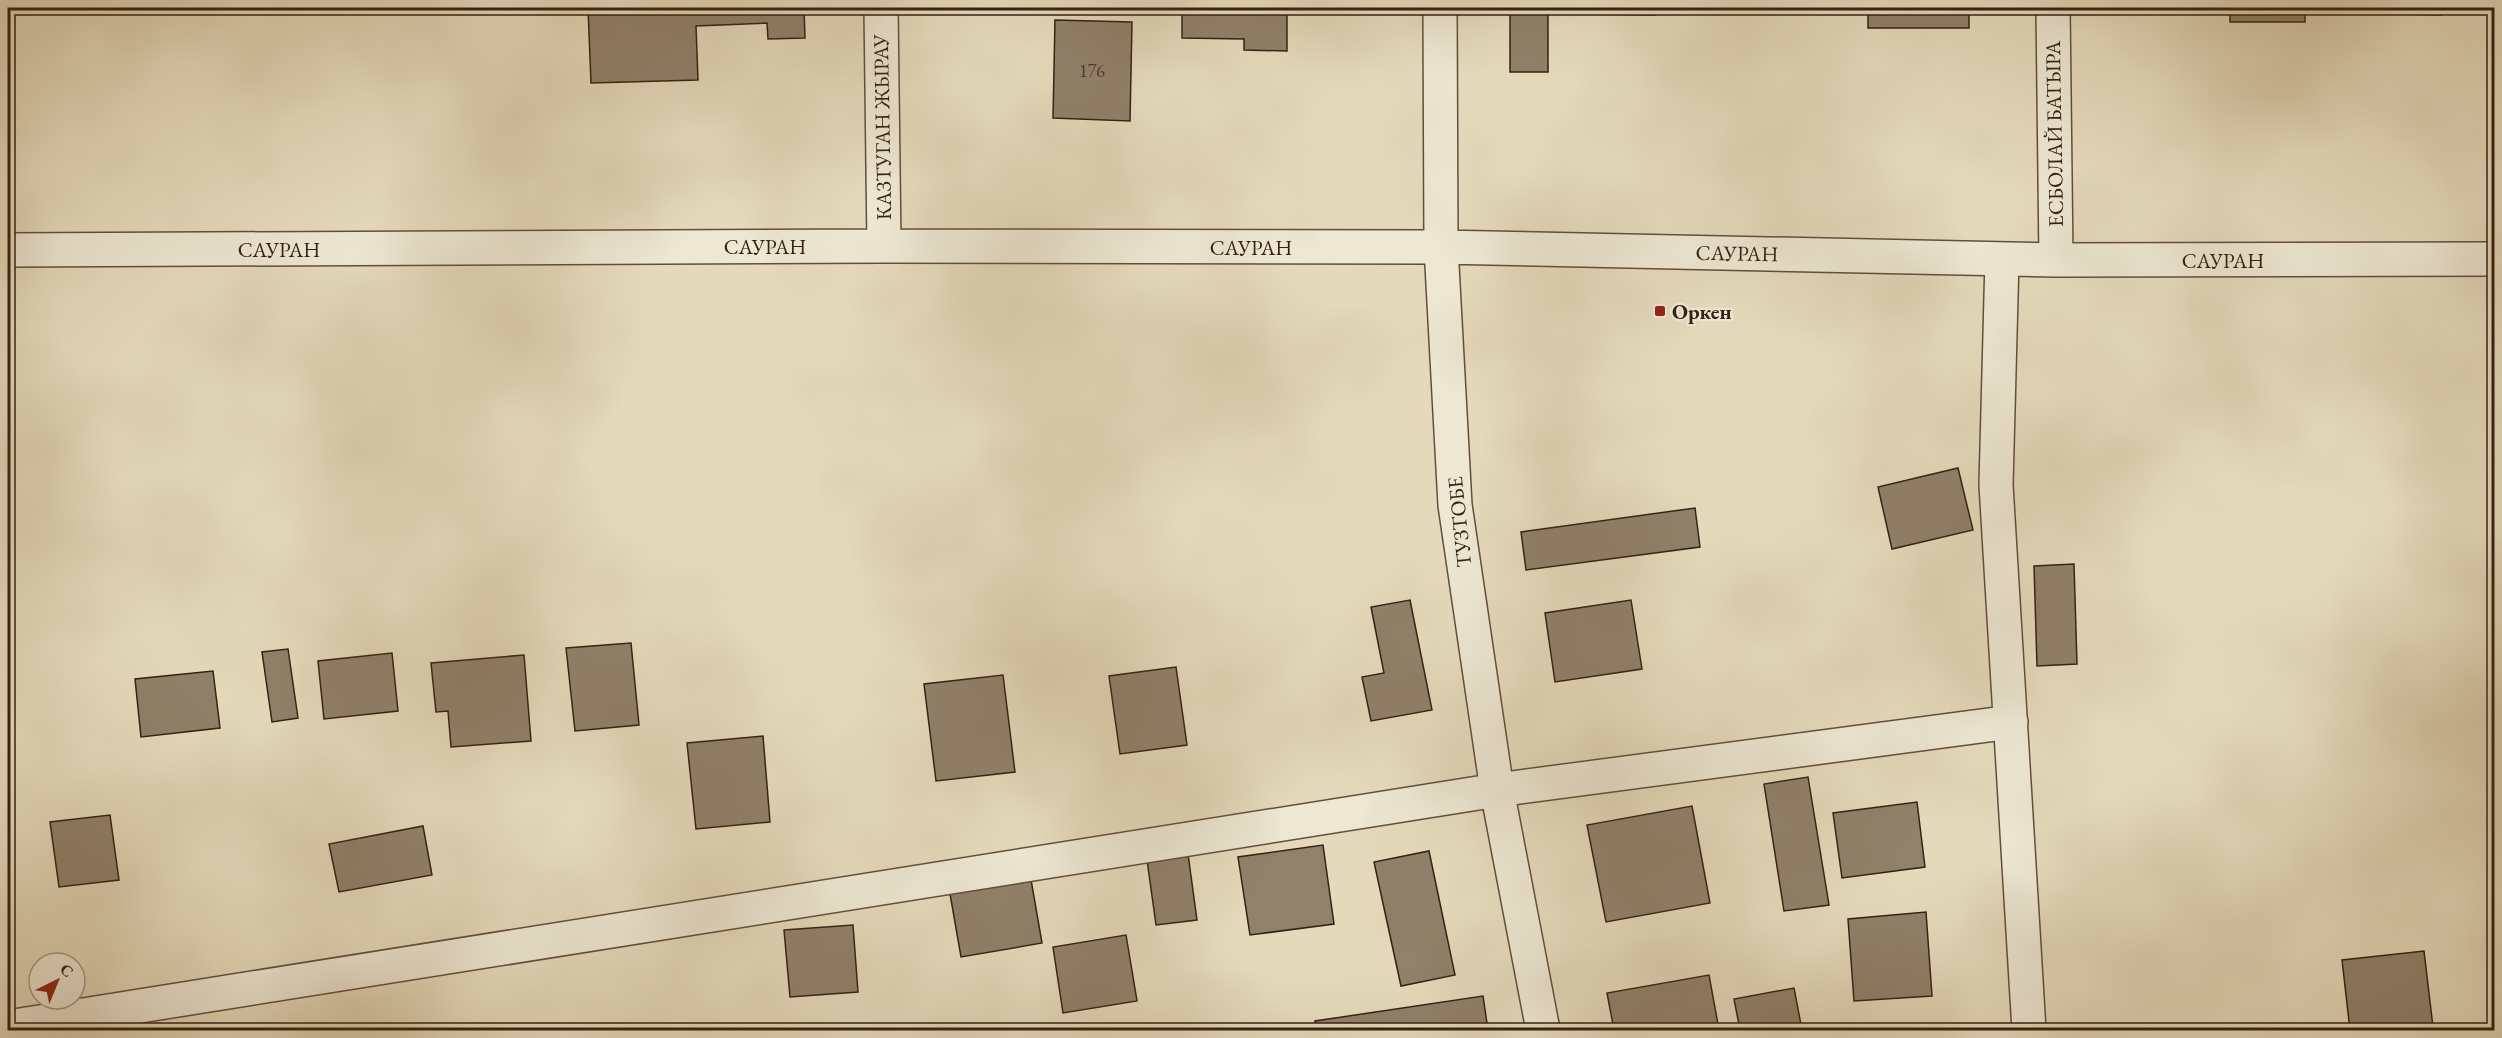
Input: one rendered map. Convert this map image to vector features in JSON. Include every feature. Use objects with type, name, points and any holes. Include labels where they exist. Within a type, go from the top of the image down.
[{"type":"street","name":"КАЗТУГАН ЖЫРАУ","points":[[880,8],[884,246]]},
{"type":"street","name":"ТУЗТОБЕ","points":[[1440,8],[1441,247],[1455,505],[1497,790],[1543,1030]]},
{"type":"street","name":"ЕСБОЛАЙ БАТЫРА","points":[[2053,8],[2056,260]]},
{"type":"street","name":"САУРАН","points":[[8,250],[884,246],[1441,247],[2056,260],[2494,259]]},
{"type":"street","points":[[2002,259],[1996,485],[2029,1030]]},
{"type":"street","points":[[8,1027],[1497,790],[2011,722]]},
{"type":"building","points":[[588,8],[804,8],[805,38],[768,39],[767,23],[696,26],[698,80],[591,83]]},
{"type":"building","points":[[1182,8],[1287,8],[1287,51],[1244,50],[1244,39],[1182,38]]},
{"type":"building","points":[[1510,8],[1548,8],[1548,72],[1510,72]]},
{"type":"building","points":[[1577,8],[1656,8],[1656,15],[1577,14]]},
{"type":"building","points":[[1868,8],[1969,8],[1969,28],[1868,28]]},
{"type":"building","points":[[2230,8],[2305,8],[2305,22],[2230,22]]},
{"type":"building","points":[[2365,8],[2441,8],[2441,15],[2364,13]]},
{"type":"building","points":[[1055,20],[1132,22],[1130,121],[1053,118]]},
{"type":"building","points":[[1958,468],[1973,530],[1892,549],[1878,487]]},
{"type":"building","points":[[1695,508],[1700,547],[1526,570],[1521,532]]},
{"type":"building","points":[[2074,564],[2077,664],[2037,666],[2034,566]]},
{"type":"building","points":[[1410,600],[1432,710],[1371,721],[1362,677],[1384,673],[1371,607]]},
{"type":"building","points":[[1631,600],[1642,669],[1555,682],[1545,613]]},
{"type":"building","points":[[631,643],[639,725],[575,731],[566,648]]},
{"type":"building","points":[[288,649],[298,718],[272,722],[262,652]]},
{"type":"building","points":[[392,653],[398,711],[324,719],[318,661]]},
{"type":"building","points":[[524,655],[531,741],[451,747],[448,711],[436,712],[431,663]]},
{"type":"building","points":[[1176,667],[1187,745],[1120,754],[1109,676]]},
{"type":"building","points":[[213,671],[220,728],[141,737],[135,679]]},
{"type":"building","points":[[1003,675],[1015,772],[936,781],[924,684]]},
{"type":"building","points":[[763,736],[770,822],[696,829],[687,743]]},
{"type":"building","points":[[1808,777],[1829,905],[1784,911],[1764,784]]},
{"type":"building","points":[[1917,802],[1925,867],[1842,878],[1833,813]]},
{"type":"building","points":[[1692,806],[1710,903],[1606,922],[1587,825]]},
{"type":"building","points":[[110,815],[119,880],[59,887],[50,822]]},
{"type":"building","points":[[423,826],[432,875],[339,892],[329,844]]},
{"type":"building","points":[[1323,845],[1334,924],[1250,935],[1238,857]]},
{"type":"building","points":[[1429,851],[1455,975],[1401,986],[1374,862]]},
{"type":"building","points":[[1188,854],[1197,920],[1156,925],[1147,860]]},
{"type":"building","points":[[1030,874],[1042,943],[961,957],[949,888]]},
{"type":"building","points":[[1926,912],[1932,996],[1854,1001],[1848,919]]},
{"type":"building","points":[[853,925],[858,992],[790,997],[784,930]]},
{"type":"building","points":[[1126,935],[1137,1001],[1063,1013],[1053,947]]},
{"type":"building","points":[[2424,951],[2433,1027],[2405,1030],[2350,1030],[2342,960]]},
{"type":"building","points":[[1709,975],[1719,1030],[1614,1030],[1607,993]]},
{"type":"building","points":[[1794,988],[1802,1030],[1740,1030],[1734,999]]},
{"type":"building","points":[[1483,996],[1488,1030],[1316,1030],[1315,1021]]},
{"type":"place","name":"Оркен","points":[[1660,311]]}]
